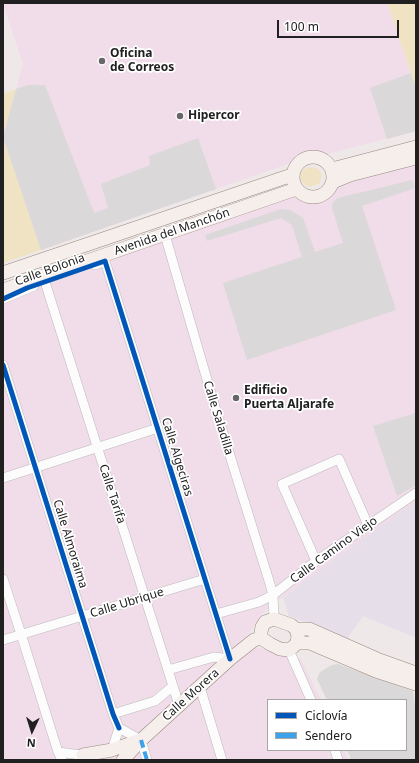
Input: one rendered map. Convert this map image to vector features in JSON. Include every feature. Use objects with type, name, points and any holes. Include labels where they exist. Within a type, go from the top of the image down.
[{"type":"main road","points":[[332,176],[416,147]]},
{"type":"main road","points":[[312,156],[318,157],[329,164],[332,176],[328,191],[322,196],[313,198],[300,194],[296,190],[292,175],[294,168],[298,163],[307,157],[312,156]]},
{"type":"main road","points":[[332,176],[350,175],[416,158]]},
{"type":"main road","name":"Avenida del Manchón","points":[[3,273],[292,175]]},
{"type":"main road","name":"Avenida del Manchón","points":[[3,290],[166,238],[296,190]]},
{"type":"main road","points":[[293,646],[298,636],[296,629],[291,625],[274,618],[265,622],[262,627],[261,638],[280,649],[310,643],[376,671],[416,684]]},
{"type":"main road","points":[[296,629],[309,629],[377,659],[416,673]]},
{"type":"main road","name":"Calle Morera","points":[[123,760],[141,740],[230,659],[254,640],[261,638]]},
{"type":"main road","name":"Calle Morera","points":[[79,757],[112,750],[141,740]]},
{"type":"main road","points":[[79,757],[88,754],[100,760]]},
{"type":"street","name":"Calle Saladilla","points":[[166,238],[216,414],[273,595]]},
{"type":"street","name":"Calle Bolonia","points":[[3,299],[27,288],[105,261]]},
{"type":"street","name":"Calle Algeciras","points":[[105,261],[230,659]]},
{"type":"street","name":"Calle Tarifa","points":[[45,282],[179,705]]},
{"type":"street","name":"Calle Almoraima","points":[[3,365],[113,714],[119,728]]},
{"type":"street","points":[[3,478],[158,428]]},
{"type":"street","points":[[316,561],[282,484],[339,459],[368,525]]},
{"type":"street","name":"Calle Camino Viejo","points":[[216,614],[259,602],[273,595],[316,561],[416,493]]},
{"type":"street","points":[[3,579],[60,756],[79,757]]},
{"type":"street","name":"Calle Ubrique","points":[[3,640],[205,579]]},
{"type":"street","points":[[273,595],[274,618]]},
{"type":"street","points":[[293,646],[311,699]]},
{"type":"street","points":[[168,670],[214,657],[230,659]]},
{"type":"street","points":[[113,714],[155,701],[173,686]]},
{"type":"street","points":[[200,687],[222,760]]},
{"type":"street","points":[[112,750],[119,728],[141,740],[147,760]]},
{"type":"shaded area","points":[[3,3],[387,3],[416,88],[416,131],[288,164],[41,250],[3,137],[23,64]]},
{"type":"shaded area","points":[[387,3],[416,3],[416,88],[411,73]]},
{"type":"shaded area","points":[[411,73],[416,88],[416,131],[387,139],[370,88]]},
{"type":"shaded area","points":[[28,85],[45,85],[94,213],[108,208],[101,184],[150,165],[149,156],[198,138],[216,189],[41,250],[3,137],[16,89]]},
{"type":"shaded area","points":[[16,89],[3,137],[3,94]]},
{"type":"shaded area","points":[[3,137],[41,250],[3,263]]},
{"type":"shaded area","points":[[416,163],[416,502],[303,582],[265,611],[237,648],[264,648],[301,659],[321,699],[267,699],[267,751],[344,751],[349,760],[3,760],[3,295],[280,199]]},
{"type":"shaded area","points":[[308,167],[317,168],[322,174],[320,183],[310,187],[305,185],[300,179],[301,172]]},
{"type":"shaded area","points":[[412,180],[415,188],[362,206],[396,310],[247,360],[223,283],[302,257],[292,225],[281,218],[207,241],[205,235],[281,209],[290,210],[303,218],[315,252],[343,243],[332,208],[333,202],[338,198]]},
{"type":"shaded area","points":[[416,413],[416,485],[397,496],[373,426]]},
{"type":"shaded area","points":[[416,501],[416,638],[363,616],[347,639],[289,616],[283,598]]},
{"type":"shaded area","points":[[338,664],[413,691],[416,713],[416,759],[351,760],[347,751],[407,751],[407,699],[327,699],[317,679],[320,672],[332,665]]},
{"type":"marked path","points":[[141,740],[147,760]]},
{"type":"cycle path","points":[[3,299],[27,288],[105,261],[230,659]]},
{"type":"cycle path","points":[[3,365],[113,714],[119,728]]},
{"type":"place","name":"Oficina de Correos","points":[[102,61]]},
{"type":"place","name":"Hipercor","points":[[180,116]]},
{"type":"place","name":"Edificio Puerta Aljarafe","points":[[236,398]]}]
